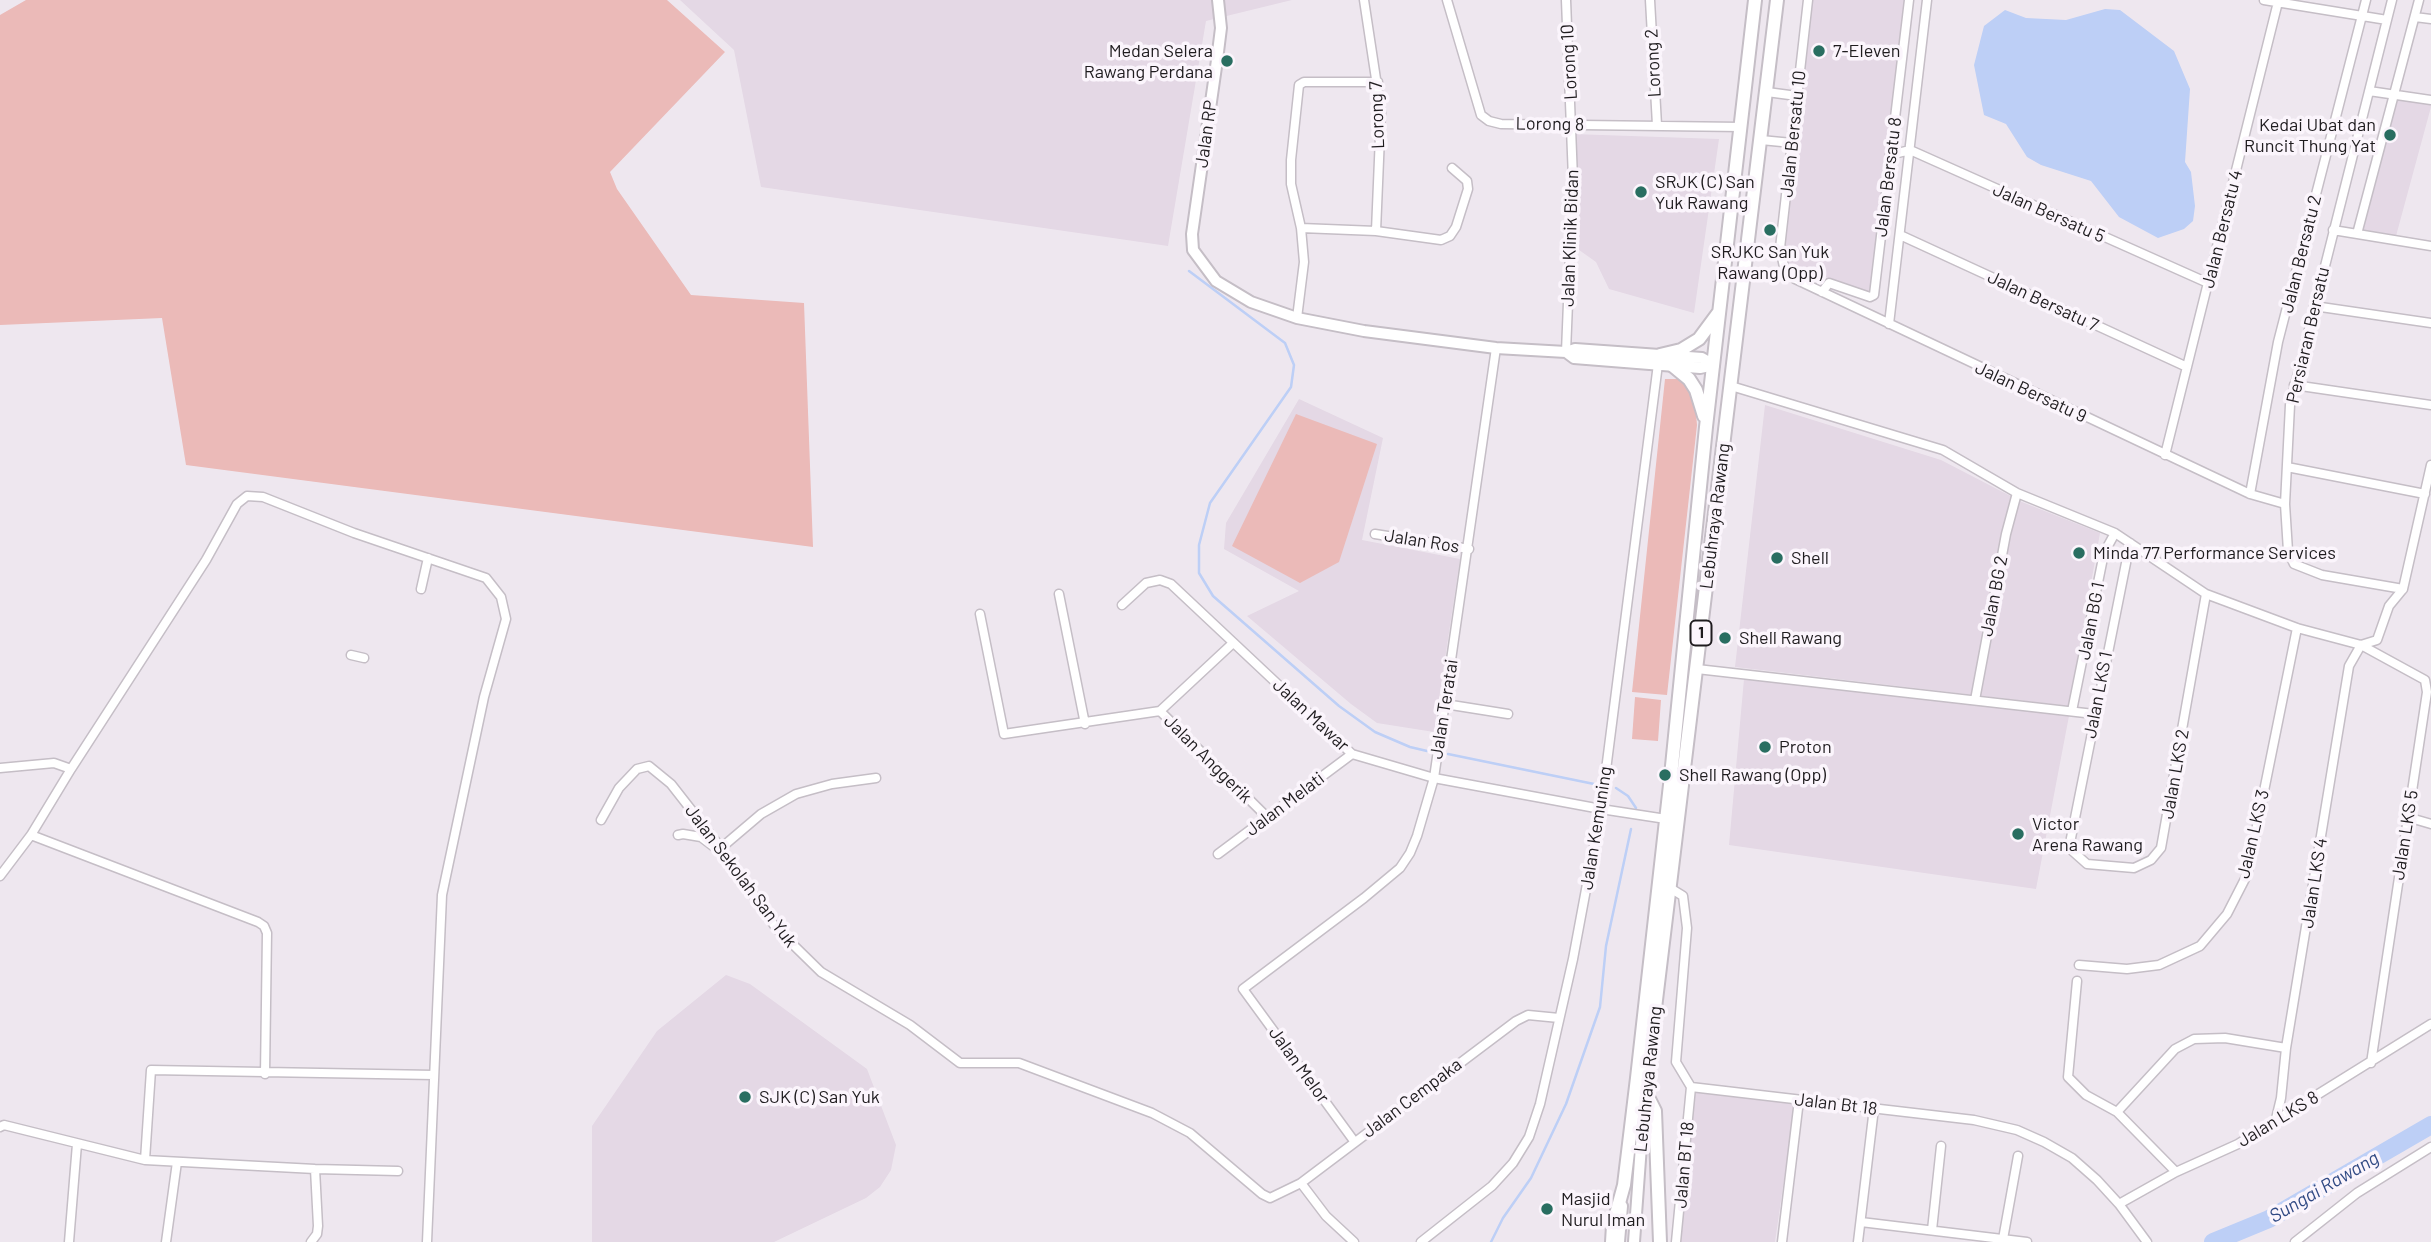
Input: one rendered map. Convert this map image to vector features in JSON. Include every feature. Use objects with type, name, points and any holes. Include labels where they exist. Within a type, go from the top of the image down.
[{"type":"main road","name":"Lebuhraya Rawang","points":[[1624,1185],[1755,0]]},
{"type":"main road","name":"Lebuhraya Rawang","points":[[1645,1091],[1777,0]]},
{"type":"main road","points":[[1659,360],[1699,339],[1721,309]]},
{"type":"main road","points":[[1729,403],[1714,365],[1725,365],[1735,349]]},
{"type":"main road","points":[[1672,365],[1689,379],[1696,390],[1706,427]]},
{"type":"main road","points":[[1645,1091],[1655,1111],[1660,1242]]},
{"type":"main road","points":[[1612,1242],[1613,1225],[1624,1185]]},
{"type":"street","name":"Jalan RP","points":[[1218,0],[1221,28],[1219,49],[1192,234],[1193,250],[1216,281],[1232,292],[1251,302],[1297,318]]},
{"type":"street","name":"Lorong 7","points":[[1364,0],[1381,111],[1376,231]]},
{"type":"street","name":"Lorong 8","points":[[1447,0],[1481,115],[1489,121],[1501,124],[1742,127]]},
{"type":"street","name":"Lorong 10","points":[[1566,0],[1572,124]]},
{"type":"street","name":"Lorong 2","points":[[1650,0],[1657,125]]},
{"type":"street","name":"Jalan Bersatu 10","points":[[1784,267],[1780,248],[1808,0]]},
{"type":"street","name":"Jalan Bersatu 8","points":[[1822,292],[1829,283],[1870,298],[1874,295],[1909,0]]},
{"type":"street","points":[[1889,324],[1927,0]]},
{"type":"street","points":[[2264,0],[2387,20]]},
{"type":"street","name":"Jalan Bersatu 2","points":[[2250,494],[2278,342],[2366,0]]},
{"type":"street","name":"Persiaran Bersatu","points":[[2392,0],[2294,385],[2288,425],[2286,504],[2288,551],[2294,564],[2322,575],[2403,589]]},
{"type":"street","points":[[2357,234],[2419,0]]},
{"type":"street","name":"Jalan Bersatu 4","points":[[2165,455],[2278,2]]},
{"type":"street","points":[[2415,17],[2431,19]]},
{"type":"street","points":[[1378,82],[1304,82],[1299,85],[1291,172],[1304,262],[1297,318],[1364,331],[1496,348],[1566,352],[1575,349],[1659,360],[1702,358],[1714,365]]},
{"type":"street","points":[[2369,91],[2431,100]]},
{"type":"street","points":[[1767,92],[1797,96]]},
{"type":"street","name":"Jalan Klinik Bidan","points":[[1566,352],[1573,178],[1572,124]]},
{"type":"street","points":[[1761,140],[1792,143]]},
{"type":"street","points":[[1890,155],[1910,150]]},
{"type":"street","name":"Jalan Bersatu 5","points":[[1910,150],[2208,283]]},
{"type":"street","points":[[1301,228],[1376,231],[1441,240],[1450,236],[1456,227],[1468,189],[1467,181],[1452,168]]},
{"type":"street","points":[[2333,230],[2431,246]]},
{"type":"street","name":"Jalan Bersatu 7","points":[[1900,235],[2187,367]]},
{"type":"street","name":"Jalan Bersatu 9","points":[[1784,267],[1795,279],[2165,455],[2250,494],[2286,504]]},
{"type":"street","points":[[2314,306],[2431,323]]},
{"type":"street","name":"Jalan Teratai","points":[[1243,989],[1400,868],[1417,836],[1434,778],[1496,348]]},
{"type":"street","points":[[1659,360],[1672,365],[1700,368],[1714,365]]},
{"type":"street","name":"Jalan Kemuning","points":[[1422,1242],[1492,1186],[1513,1163],[1529,1137],[1541,1104],[1573,959],[1601,809],[1659,360]]},
{"type":"street","points":[[2294,385],[2431,405]]},
{"type":"street","points":[[1731,386],[1943,450],[2017,493],[2115,533],[2206,594],[2297,628],[2361,645],[2377,640],[2389,606],[2403,589],[2431,465]]},
{"type":"street","points":[[2287,467],[2425,494]]},
{"type":"street","name":"Jalan BG 2","points":[[1975,700],[2006,534],[2017,493]]},
{"type":"street","points":[[0,876],[31,835],[206,560],[237,504],[247,496],[263,497],[354,533],[486,578],[501,597],[506,619],[484,697],[442,895],[427,1242]]},
{"type":"street","name":"Jalan BG 1","points":[[2072,711],[2104,553],[2115,533]]},
{"type":"street","name":"Jalan Ros","points":[[1376,534],[1469,549]]},
{"type":"street","name":"Jalan LKS 1","points":[[2069,848],[2130,543]]},
{"type":"street","points":[[421,589],[428,558]]},
{"type":"street","name":"Jalan Mawar","points":[[1122,605],[1146,583],[1160,580],[1171,584],[1352,754],[1434,778],[1666,819]]},
{"type":"street","points":[[1059,594],[1085,724]]},
{"type":"street","name":"Jalan LKS 2","points":[[2069,848],[2087,864],[2134,868],[2151,860],[2161,848],[2206,594]]},
{"type":"street","points":[[980,614],[1004,734],[1160,711]]},
{"type":"street","name":"Jalan LKS 3","points":[[2079,965],[2127,969],[2159,965],[2200,946],[2227,914],[2246,875],[2297,628]]},
{"type":"street","name":"Jalan Anggerik","points":[[1233,642],[1160,711],[1267,817]]},
{"type":"street","name":"Jalan LKS 5","points":[[2361,645],[2425,680],[2427,692],[2426,728],[2407,817],[2371,1063]]},
{"type":"street","name":"Jalan LKS 4","points":[[2274,1123],[2281,1098],[2286,1048],[2349,666],[2361,645]]},
{"type":"street","points":[[351,655],[364,657]]},
{"type":"street","points":[[1697,668],[2094,714]]},
{"type":"street","points":[[1445,704],[1508,715]]},
{"type":"street","name":"Jalan Melati","points":[[1218,854],[1352,754]]},
{"type":"street","points":[[0,768],[54,763],[71,769]]},
{"type":"street","name":"Jalan Sekolah San Yuk","points":[[601,820],[619,788],[637,769],[649,766],[671,784],[723,851],[776,928],[821,972],[910,1025],[960,1063],[1019,1063],[1152,1113],[1190,1133],[1270,1198]]},
{"type":"street","points":[[678,835],[701,837],[717,851],[723,851],[737,832],[761,814],[796,794],[832,784],[876,778]]},
{"type":"street","points":[[2407,817],[2431,824]]},
{"type":"street","points":[[31,835],[264,926],[267,933],[265,1074]]},
{"type":"street","points":[[1670,888],[1683,896],[1687,928],[1676,1062],[1691,1087]]},
{"type":"street","points":[[2077,981],[2068,1077],[2086,1095],[2117,1112],[2176,1172]]},
{"type":"street","name":"Jalan Melor","points":[[1243,989],[1354,1141]]},
{"type":"street","name":"Jalan Cempaka","points":[[1270,1198],[1301,1183],[1517,1021],[1528,1015],[1559,1018]]},
{"type":"street","name":"Jalan LKS 8","points":[[2119,1204],[2176,1172],[2238,1144],[2431,1024]]},
{"type":"street","points":[[2117,1112],[2175,1049],[2194,1039],[2225,1038],[2286,1048]]},
{"type":"street","points":[[145,1160],[151,1070],[434,1075]]},
{"type":"street","name":"Jalan Bt 18","points":[[1691,1087],[1974,1120],[2017,1130],[2072,1158],[2119,1204],[2147,1242]]},
{"type":"street","name":"Jalan BT 18","points":[[1676,1242],[1691,1087]]},
{"type":"street","name":"Lebuhraya Rawang","points":[[1634,1242],[1645,1091]]},
{"type":"street","points":[[1782,1242],[1799,1100]]},
{"type":"street","points":[[1858,1242],[1874,1108]]},
{"type":"street","points":[[0,1127],[4,1125],[145,1160],[398,1171]]},
{"type":"street","points":[[69,1242],[77,1144]]},
{"type":"street","points":[[1932,1230],[1941,1146]]},
{"type":"street","points":[[2295,1242],[2357,1194],[2431,1147]]},
{"type":"street","points":[[2003,1239],[2018,1156]]},
{"type":"street","points":[[166,1242],[177,1162]]},
{"type":"street","points":[[311,1242],[317,1234],[318,1226],[315,1169]]},
{"type":"street","points":[[1301,1183],[1326,1216],[1354,1242]]},
{"type":"street","name":"Lebuhraya Rawang","points":[[1619,1242],[1624,1185]]},
{"type":"street","points":[[1861,1222],[2027,1242]]},
{"type":"shaded area","points":[[26,0],[667,0],[725,52],[610,172],[617,189],[691,295],[804,303],[813,547],[186,465],[162,318],[0,325],[0,15]]},
{"type":"shaded area","points":[[680,0],[1292,0],[1206,21],[1168,246],[761,187],[734,50]]},
{"type":"shaded area","points":[[1811,0],[1906,0],[1870,294],[1786,262],[1783,247]]},
{"type":"shaded area","points":[[2396,100],[2431,104],[2431,107],[2396,236],[2361,230]]},
{"type":"shaded area","name":"SRJK (C) San Yuk Rawang","points":[[1572,134],[1719,139],[1694,313],[1609,289],[1596,262],[1572,245]]},
{"type":"shaded area","points":[[1665,379],[1680,379],[1689,388],[1695,402],[1697,425],[1667,695],[1632,692]]},
{"type":"shaded area","points":[[1299,399],[1383,438],[1362,540],[1460,559],[1434,732],[1377,723],[1247,616],[1299,591],[1224,549],[1226,523]]},
{"type":"shaded area","points":[[1765,405],[1941,460],[2022,502],[2100,533],[2069,706],[1735,667]]},
{"type":"shaded area","points":[[1296,414],[1377,444],[1339,562],[1300,583],[1232,546]]},
{"type":"shaded area","points":[[1744,679],[2069,716],[2036,889],[1729,845]]},
{"type":"shaded area","points":[[1635,697],[1661,700],[1658,741],[1632,739]]},
{"type":"shaded area","name":"SJK (C) San Yuk","points":[[726,975],[750,984],[867,1069],[896,1145],[891,1170],[880,1187],[866,1198],[774,1242],[592,1242],[592,1126],[657,1031]]},
{"type":"shaded area","points":[[1696,1092],[1795,1103],[1775,1242],[1681,1242],[1684,1142]]},
{"type":"water","points":[[2105,9],[2120,10],[2174,51],[2190,89],[2185,162],[2191,172],[2195,206],[2193,221],[2184,229],[2158,238],[2119,217],[2091,181],[2041,165],[2027,157],[2006,124],[1984,115],[1974,65],[1984,26],[2005,10],[2026,18],[2066,20]]},
{"type":"waterway","points":[[1189,271],[1285,343],[1294,365],[1291,387],[1210,503],[1199,545],[1199,573],[1213,596],[1339,706],[1375,732],[1427,751]]},
{"type":"waterway","points":[[1448,754],[1594,784]]},
{"type":"waterway","points":[[1616,788],[1628,796],[1636,808]]},
{"type":"waterway","points":[[1491,1242],[1503,1218],[1531,1178],[1566,1104],[1600,1007],[1606,946],[1631,829]]},
{"type":"waterway","name":"Sungai Rawang","points":[[2213,1242],[2269,1219],[2431,1125]]},
{"type":"place","name":"7-Eleven","points":[[1819,51]]},
{"type":"place","name":"Medan Selera Rawang Perdana","points":[[1227,61]]},
{"type":"place","name":"Kedai Ubat dan Runcit Thung Yat","points":[[2390,135]]},
{"type":"place","name":"SRJK (C) San Yuk Rawang","points":[[1641,192]]},
{"type":"place","name":"SRJKC San Yuk Rawang (Opp)","points":[[1770,230]]},
{"type":"place","name":"Minda 77 Performance Services","points":[[2079,553]]},
{"type":"place","name":"Shell","points":[[1777,558]]},
{"type":"place","name":"Shell Rawang","points":[[1725,638]]},
{"type":"place","name":"Proton","points":[[1765,747]]},
{"type":"place","name":"Shell Rawang (Opp)","points":[[1665,775]]},
{"type":"place","name":"Victor Arena Rawang","points":[[2018,834]]},
{"type":"place","name":"SJK (C) San Yuk","points":[[745,1097]]},
{"type":"place","name":"Masjid Nurul Iman","points":[[1547,1209]]}]
